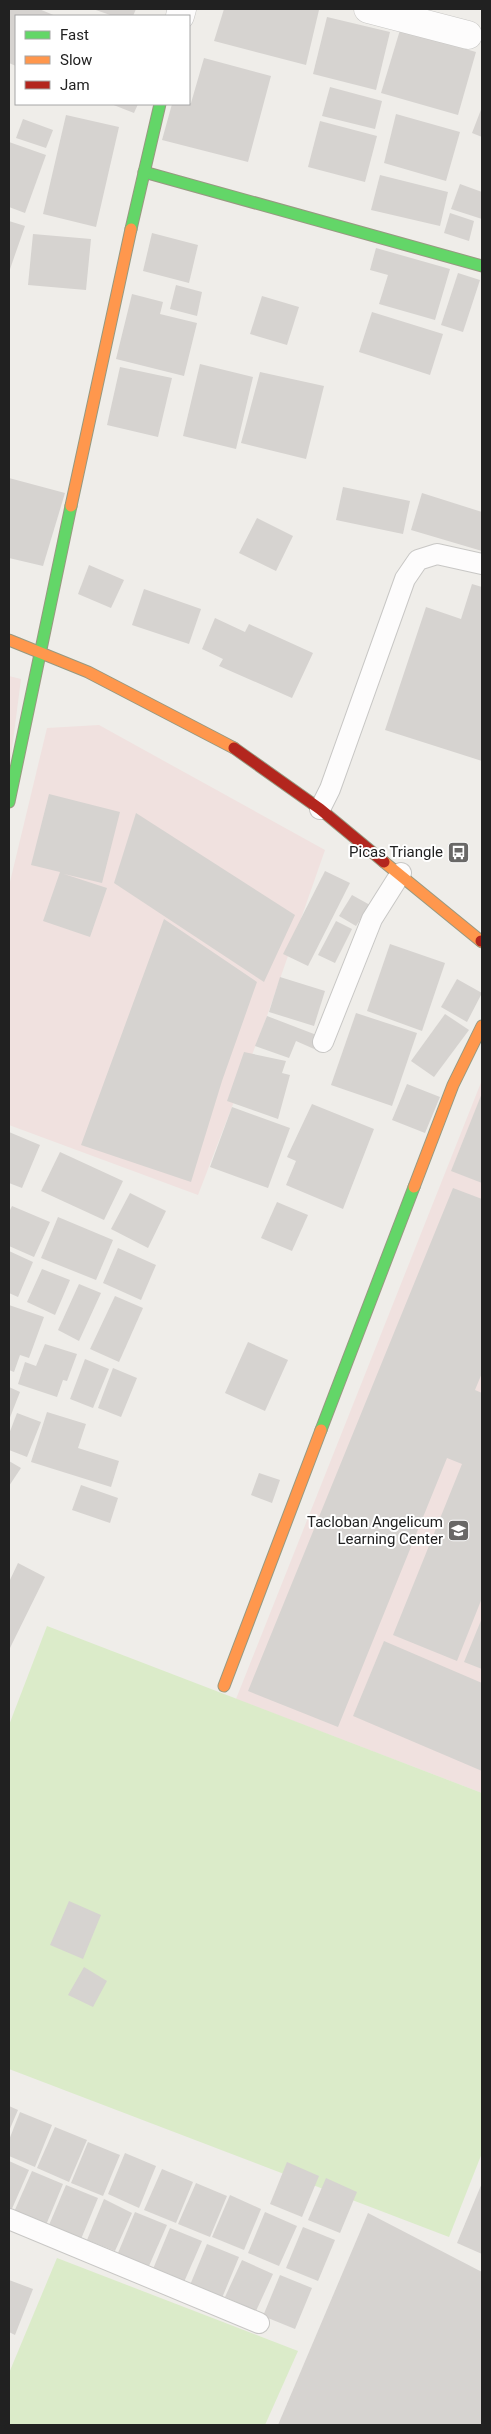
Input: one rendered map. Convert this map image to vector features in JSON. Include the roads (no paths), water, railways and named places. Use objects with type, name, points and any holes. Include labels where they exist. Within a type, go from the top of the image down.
[{"type":"street","points":[[368,9],[468,35]]},
{"type":"street","points":[[9,802],[109,327],[160,105]]},
{"type":"street","points":[[144,172],[482,266]]},
{"type":"street","points":[[9,640],[41,651],[130,693],[241,752],[320,808],[482,941]]},
{"type":"street","points":[[224,1686],[449,1094],[482,1026]]},
{"type":"lane","points":[[320,808],[330,789],[405,579],[418,560],[437,554],[482,564]]},
{"type":"lane","points":[[323,1042],[372,919],[401,873]]},
{"type":"lane","points":[[9,2219],[259,2324]]},
{"type":"place","name":"Picas Triangle","points":[[459,852]]},
{"type":"place","name":"Tacloban Angelicum Learning Center","points":[[459,1531]]}]
